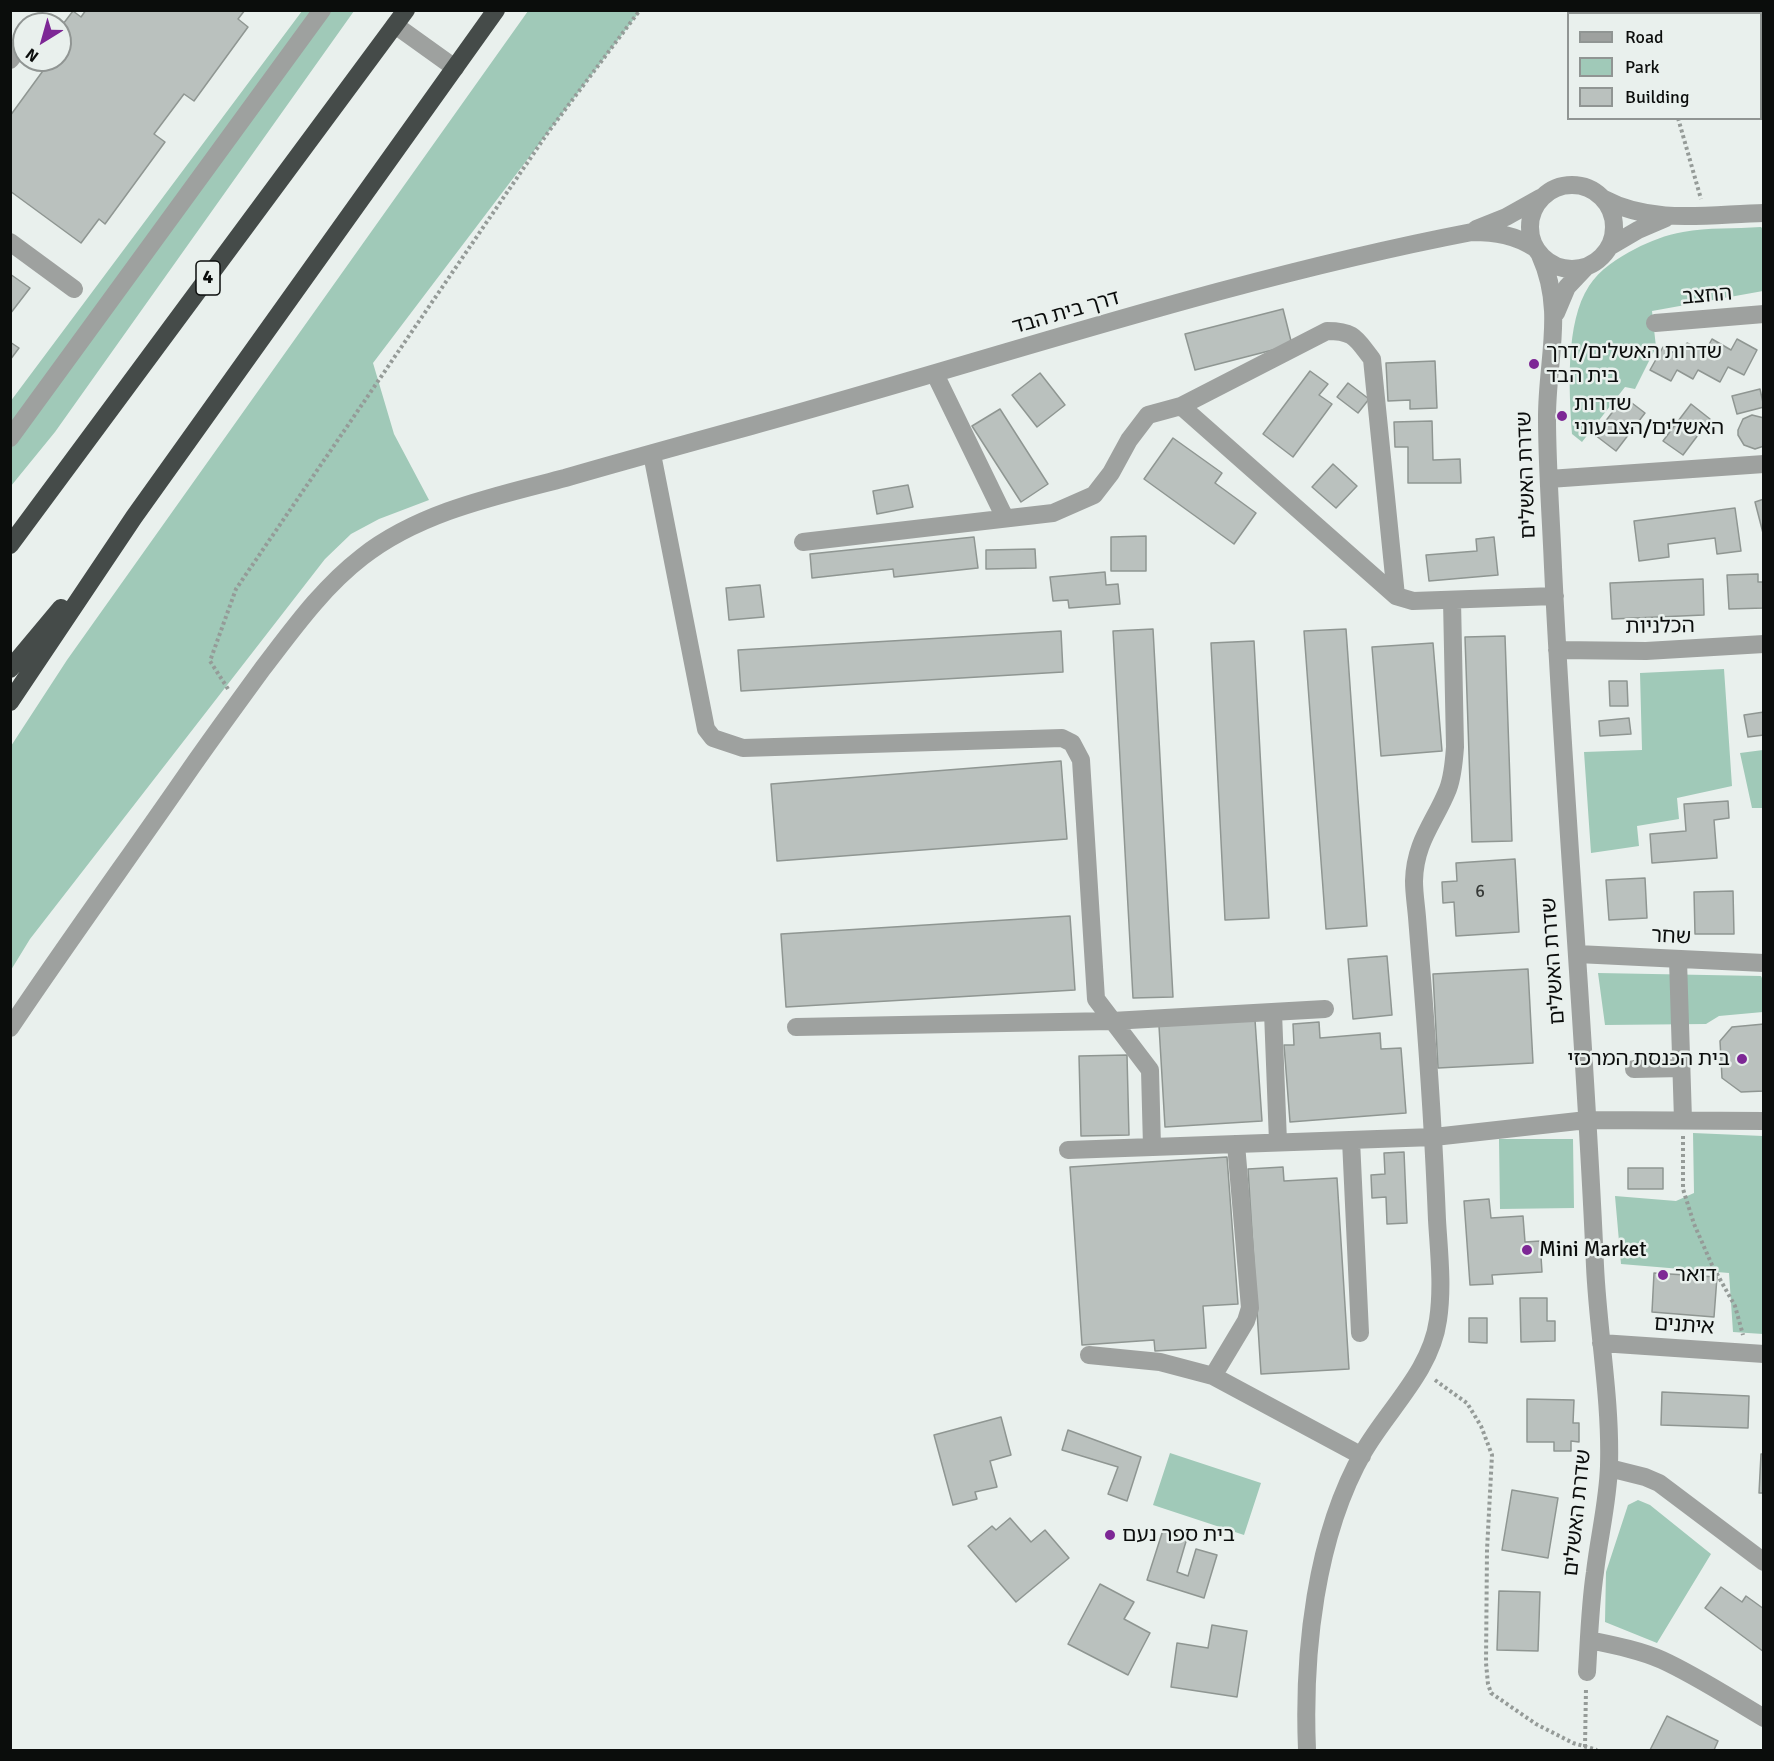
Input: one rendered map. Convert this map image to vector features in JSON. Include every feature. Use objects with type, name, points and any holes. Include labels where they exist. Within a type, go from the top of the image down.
[{"type":"highway","points":[[10,702],[134,518],[496,10]]},
{"type":"highway","name":"4","points":[[10,545],[401,18]]},
{"type":"highway","points":[[10,669],[134,518]]},
{"type":"street","points":[[10,438],[322,10]]},
{"type":"street","points":[[401,18],[455,68]]},
{"type":"street","points":[[1604,199],[1611,211],[1614,224],[1613,238],[1598,261],[1585,268],[1570,270],[1556,267],[1537,251],[1530,234],[1530,220],[1534,207],[1542,196],[1554,188],[1567,185],[1593,190],[1604,199],[1627,210],[1645,214],[1674,216],[1764,213]]},
{"type":"street","name":"דרך בית הבד","points":[[1466,233],[1506,217],[1542,196]]},
{"type":"street","points":[[1609,247],[1638,230],[1674,216]]},
{"type":"street","name":"דרך בית הבד","points":[[10,1028],[237,703],[312,606],[336,578],[391,537],[421,522],[465,506],[1351,257],[1466,233],[1492,232],[1522,240],[1537,251]]},
{"type":"street","points":[[10,242],[74,290]]},
{"type":"street","name":"שדרת האשלים","points":[[1537,251],[1548,272],[1555,318],[1547,392],[1557,650],[1601,1343],[1609,1432],[1609,1468],[1594,1574],[1587,1672]]},
{"type":"street","name":"שדרת האשלים","points":[[1555,318],[1567,287],[1585,268]]},
{"type":"street","name":"החצב","points":[[1655,323],[1764,314]]},
{"type":"street","points":[[803,542],[1053,513],[1094,495],[1148,415],[1181,406],[1327,331],[1345,331],[1356,339],[1372,359],[1396,596]]},
{"type":"street","points":[[935,374],[1005,518]]},
{"type":"street","points":[[1181,406],[1396,596],[1413,601],[1555,596]]},
{"type":"street","points":[[652,454],[706,729],[713,738],[743,748],[1062,738],[1072,743],[1081,760],[1096,999],[1136,1048],[1150,1070],[1152,1147]]},
{"type":"street","points":[[1549,479],[1764,464]]},
{"type":"street","points":[[1307,1750],[1305,1705],[1309,1654],[1322,1566],[1333,1527],[1348,1482],[1362,1456],[1419,1370],[1433,1343],[1439,1309],[1434,1137],[1414,880],[1423,837],[1449,788],[1453,770],[1455,747],[1452,600]]},
{"type":"street","name":"הכלניות","points":[[1557,650],[1646,651],[1764,644]]},
{"type":"street","name":"שחר","points":[[1577,954],[1764,963]]},
{"type":"street","points":[[1678,960],[1683,1120]]},
{"type":"street","points":[[796,1027],[1113,1021],[1325,1009]]},
{"type":"street","points":[[1273,1012],[1278,1142]]},
{"type":"street","points":[[1634,1069],[1681,1068]]},
{"type":"street","points":[[1068,1150],[1434,1137],[1587,1120],[1764,1121]]},
{"type":"street","points":[[1351,1140],[1360,1333]]},
{"type":"street","points":[[1213,1376],[1246,1322],[1250,1308],[1236,1144]]},
{"type":"street","name":"איתנים","points":[[1601,1343],[1756,1354]]},
{"type":"street","points":[[1089,1356],[1160,1362],[1213,1376],[1362,1456]]},
{"type":"street","points":[[1609,1468],[1646,1477],[1659,1483],[1764,1562]]},
{"type":"street","points":[[1589,1640],[1660,1659],[1696,1676],[1764,1718]]},
{"type":"path","points":[[237,703],[210,661],[236,589],[549,131],[640,10]]},
{"type":"path","points":[[1679,120],[1705,214]]},
{"type":"path","points":[[1683,1120],[1683,1189],[1703,1245],[1735,1306],[1756,1354]]},
{"type":"path","points":[[1419,1370],[1467,1403],[1481,1426],[1492,1455],[1486,1572],[1486,1663],[1491,1693],[1536,1724],[1573,1743],[1597,1750]]},
{"type":"path","points":[[1585,1747],[1587,1672]]},
{"type":"green space","points":[[302,11],[354,11],[55,432],[11,486],[10,402]]},
{"type":"green space","points":[[528,11],[640,11],[373,363],[394,434],[429,500],[379,519],[351,534],[325,559],[30,939],[11,970],[11,746],[67,660]]},
{"type":"green space","points":[[1761,227],[1763,229],[1763,291],[1652,311],[1656,347],[1635,389],[1625,387],[1582,442],[1572,434],[1570,358],[1572,338],[1581,301],[1598,275],[1629,252],[1664,237],[1702,229]]},
{"type":"green space","points":[[1724,669],[1732,786],[1677,798],[1679,819],[1637,826],[1639,846],[1591,853],[1584,752],[1642,750],[1640,673]]},
{"type":"green space","points":[[1763,750],[1763,808],[1752,808],[1740,753]]},
{"type":"green space","points":[[1598,973],[1761,976],[1763,1012],[1719,1016],[1706,1024],[1605,1025]]},
{"type":"green space","points":[[1693,1133],[1763,1136],[1763,1334],[1733,1332],[1729,1273],[1621,1264],[1615,1196],[1676,1201],[1694,1193]]},
{"type":"green space","points":[[1499,1139],[1573,1139],[1574,1208],[1500,1209]]},
{"type":"green space","points":[[1170,1453],[1261,1483],[1244,1535],[1153,1505]]},
{"type":"green space","points":[[1638,1500],[1650,1505],[1711,1554],[1657,1643],[1605,1622],[1606,1572],[1628,1505]]},
{"type":"building","points":[[86,10],[245,10],[238,19],[248,27],[194,101],[184,94],[154,134],[165,142],[105,224],[99,219],[81,243],[10,191],[10,116],[42,72],[72,72],[72,12],[81,17]]},
{"type":"building","points":[[10,274],[30,288],[10,314]]},
{"type":"building","points":[[1283,309],[1292,345],[1195,370],[1185,334]]},
{"type":"building","points":[[1712,339],[1731,350],[1737,339],[1757,350],[1744,375],[1728,367],[1720,382],[1698,370],[1693,379],[1677,370],[1671,381],[1650,370],[1663,347],[1680,356],[1687,343],[1705,352]]},
{"type":"building","points":[[10,342],[19,348],[10,360]]},
{"type":"building","points":[[1435,361],[1437,408],[1410,409],[1410,400],[1388,401],[1386,363]]},
{"type":"building","points":[[1310,371],[1328,384],[1319,395],[1332,404],[1293,457],[1263,434]]},
{"type":"building","points":[[1040,373],[1065,405],[1037,427],[1012,395]]},
{"type":"building","points":[[1348,383],[1369,399],[1358,413],[1337,397]]},
{"type":"building","points":[[1760,389],[1764,407],[1737,414],[1732,396]]},
{"type":"building","points":[[1624,397],[1645,413],[1616,451],[1595,435]]},
{"type":"building","points":[[1691,404],[1710,419],[1683,455],[1663,441]]},
{"type":"building","points":[[1000,409],[1048,484],[1021,502],[972,426]]},
{"type":"building","points":[[1752,415],[1764,418],[1764,446],[1755,449],[1744,445],[1738,435],[1743,419]]},
{"type":"building","points":[[1432,421],[1433,460],[1460,459],[1461,483],[1408,483],[1408,447],[1395,447],[1394,422]]},
{"type":"building","points":[[1173,438],[1222,473],[1215,483],[1256,513],[1234,544],[1144,479]]},
{"type":"building","points":[[1333,464],[1357,486],[1336,508],[1312,487]]},
{"type":"building","points":[[908,485],[913,507],[877,514],[873,491]]},
{"type":"building","points":[[1764,499],[1764,533],[1763,533],[1755,502]]},
{"type":"building","points":[[1735,508],[1741,551],[1717,554],[1715,538],[1668,544],[1669,557],[1639,561],[1634,521]]},
{"type":"building","points":[[1146,536],[1146,571],[1111,571],[1111,537]]},
{"type":"building","points":[[974,537],[978,568],[894,577],[893,569],[812,578],[810,554]]},
{"type":"building","points":[[1494,537],[1498,575],[1429,581],[1426,555],[1477,551],[1476,539]]},
{"type":"building","points":[[1035,549],[1036,568],[986,569],[986,550]]},
{"type":"building","points":[[1105,572],[1106,585],[1118,584],[1120,604],[1069,608],[1068,600],[1053,601],[1050,577]]},
{"type":"building","points":[[1758,574],[1758,582],[1764,582],[1764,608],[1729,609],[1727,575]]},
{"type":"building","points":[[1703,579],[1704,615],[1612,619],[1610,583]]},
{"type":"building","points":[[760,585],[764,617],[729,620],[726,588]]},
{"type":"building","points":[[1153,629],[1173,997],[1133,998],[1113,631]]},
{"type":"building","points":[[1346,629],[1367,926],[1326,929],[1304,631]]},
{"type":"building","points":[[1061,631],[1063,672],[741,691],[738,650]]},
{"type":"building","points":[[1505,636],[1512,841],[1472,842],[1465,637]]},
{"type":"building","points":[[1254,641],[1269,918],[1225,920],[1211,643]]},
{"type":"building","points":[[1433,643],[1442,751],[1381,756],[1372,647]]},
{"type":"building","points":[[1609,681],[1627,681],[1628,706],[1610,706]]},
{"type":"building","points":[[1764,712],[1764,735],[1748,737],[1744,715]]},
{"type":"building","points":[[1629,718],[1631,734],[1600,736],[1599,721]]},
{"type":"building","points":[[1061,761],[1067,839],[777,861],[771,784]]},
{"type":"building","points":[[1728,801],[1729,818],[1714,820],[1717,858],[1652,863],[1650,834],[1686,831],[1684,804]]},
{"type":"building","points":[[1515,859],[1519,932],[1456,936],[1454,902],[1443,903],[1442,882],[1457,881],[1456,863]]},
{"type":"building","points":[[1645,878],[1647,918],[1609,920],[1606,880]]},
{"type":"building","points":[[1733,891],[1734,934],[1695,934],[1694,892]]},
{"type":"building","points":[[1070,916],[1075,990],[786,1007],[781,934]]},
{"type":"building","points":[[1387,956],[1392,1015],[1353,1019],[1348,959]]},
{"type":"building","points":[[1528,969],[1533,1063],[1438,1068],[1433,974]]},
{"type":"building","points":[[1255,1020],[1262,1121],[1165,1127],[1159,1026]]},
{"type":"building","points":[[1319,1022],[1320,1038],[1380,1033],[1381,1049],[1401,1048],[1406,1113],[1290,1122],[1284,1045],[1294,1045],[1293,1024]]},
{"type":"building","name":"בית הכנסת המרכזי","points":[[1764,1024],[1764,1091],[1741,1092],[1722,1078],[1720,1041],[1732,1027]]},
{"type":"building","points":[[1127,1055],[1129,1135],[1081,1136],[1079,1056]]},
{"type":"building","points":[[1404,1152],[1407,1223],[1387,1224],[1386,1197],[1372,1198],[1371,1175],[1385,1174],[1384,1153]]},
{"type":"building","points":[[1227,1157],[1238,1304],[1203,1306],[1206,1348],[1155,1351],[1154,1340],[1082,1345],[1070,1167]]},
{"type":"building","points":[[1283,1167],[1284,1181],[1337,1178],[1349,1369],[1261,1374],[1248,1169]]},
{"type":"building","points":[[1628,1168],[1663,1168],[1663,1189],[1628,1189]]},
{"type":"building","points":[[1489,1199],[1491,1218],[1523,1216],[1525,1242],[1540,1241],[1542,1272],[1492,1275],[1493,1284],[1470,1285],[1464,1201]]},
{"type":"building","points":[[1654,1273],[1717,1277],[1714,1317],[1652,1312]]},
{"type":"building","points":[[1520,1298],[1547,1298],[1547,1321],[1555,1321],[1555,1341],[1521,1342]]},
{"type":"building","points":[[1469,1318],[1487,1318],[1487,1343],[1469,1342]]},
{"type":"building","points":[[1662,1392],[1749,1396],[1748,1428],[1661,1425]]},
{"type":"building","points":[[1527,1399],[1574,1400],[1573,1423],[1579,1423],[1579,1442],[1571,1441],[1571,1451],[1554,1451],[1554,1442],[1527,1442]]},
{"type":"building","points":[[1001,1417],[1011,1455],[990,1461],[997,1487],[975,1492],[977,1499],[953,1505],[934,1435]]},
{"type":"building","points":[[1068,1430],[1141,1457],[1127,1501],[1108,1494],[1118,1467],[1062,1450]]},
{"type":"building","points":[[1761,1454],[1764,1454],[1764,1493],[1759,1493]]},
{"type":"building","points":[[1512,1490],[1558,1498],[1548,1558],[1502,1550]]},
{"type":"building","points":[[1010,1518],[1031,1542],[1045,1530],[1069,1558],[1016,1602],[968,1546],[992,1526],[996,1530]]},
{"type":"building","points":[[1163,1530],[1187,1538],[1177,1572],[1188,1576],[1196,1549],[1217,1555],[1204,1598],[1147,1580]]},
{"type":"building","points":[[1100,1584],[1134,1602],[1124,1619],[1150,1633],[1128,1675],[1068,1644]]},
{"type":"building","points":[[1721,1587],[1742,1602],[1746,1596],[1764,1609],[1764,1652],[1705,1608]]},
{"type":"building","points":[[1499,1591],[1540,1592],[1538,1651],[1497,1650]]},
{"type":"building","points":[[1212,1625],[1247,1631],[1237,1697],[1171,1687],[1177,1643],[1208,1648]]},
{"type":"building","points":[[1667,1716],[1718,1741],[1714,1750],[1650,1750]]},
{"type":"place","name":"שדרות האשלים/דרך בית הבד","points":[[1534,364]]},
{"type":"place","name":"שדרות האשלים/הצבעוני","points":[[1562,416]]},
{"type":"place","name":"בית הכנסת המרכזי","points":[[1742,1059]]},
{"type":"place","name":"Mini Market","points":[[1527,1250]]},
{"type":"place","name":"דואר","points":[[1663,1275]]},
{"type":"place","name":"בית ספר נעם","points":[[1110,1535]]}]
